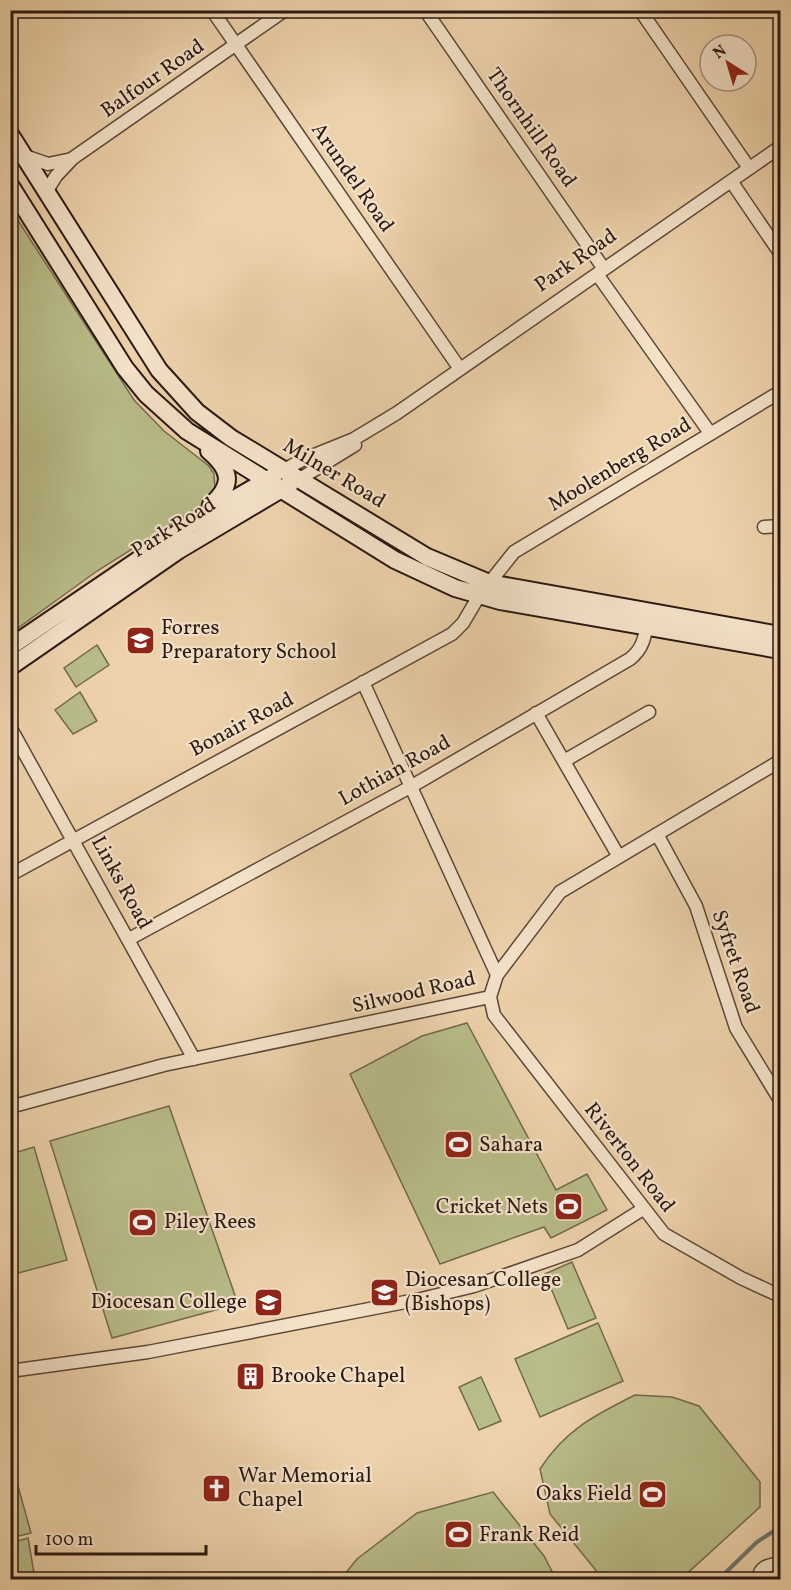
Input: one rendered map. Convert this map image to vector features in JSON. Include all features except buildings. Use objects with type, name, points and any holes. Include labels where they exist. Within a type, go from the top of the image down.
[{"type":"main road","name":"Milner Road","points":[[10,134],[145,350],[169,382],[213,425],[298,480],[427,557],[489,583],[780,651]]},
{"type":"main road","name":"Milner Road","points":[[10,186],[125,368],[146,394],[187,431],[395,560],[479,596],[647,620],[780,635]]},
{"type":"main road","points":[[187,431],[221,461],[228,479],[223,495],[190,524]]},
{"type":"main road","name":"Park Road","points":[[10,667],[275,484],[284,470]]},
{"type":"main road","name":"Park Road","points":[[10,647],[190,524],[275,484],[298,480]]},
{"type":"street","name":"Arundel Road","points":[[212,10],[460,369]]},
{"type":"street","name":"Balfour Road","points":[[46,192],[56,176],[73,158],[285,10]]},
{"type":"street","name":"Thornhill Road","points":[[425,10],[710,433]]},
{"type":"street","points":[[640,10],[749,168]]},
{"type":"street","name":"Park Road","points":[[298,480],[348,450],[397,413],[780,147]]},
{"type":"street","name":"Balfour Road","points":[[24,156],[48,164],[73,158]]},
{"type":"street","points":[[731,181],[780,253]]},
{"type":"street","name":"Moolenberg Road","points":[[479,596],[510,556],[522,546],[780,392]]},
{"type":"street","name":"Park Road","points":[[284,470],[354,439],[397,413]]},
{"type":"street","points":[[764,527],[780,526]]},
{"type":"street","name":"Bonair Road","points":[[10,875],[458,629],[479,596]]},
{"type":"street","name":"Lothian Road","points":[[129,939],[412,786],[630,659],[641,650],[647,620]]},
{"type":"street","points":[[363,682],[497,975]]},
{"type":"street","points":[[564,761],[649,712]]},
{"type":"street","points":[[536,713],[618,856]]},
{"type":"street","name":"Links Road","points":[[10,727],[75,840],[194,1059]]},
{"type":"street","name":"Silwood Road","points":[[10,1107],[128,1073],[490,997],[497,975],[555,896],[618,856],[780,762]]},
{"type":"street","name":"Syfret Road","points":[[657,834],[696,906],[736,1028],[780,1100]]},
{"type":"street","name":"Riverton Road","points":[[490,997],[494,1016],[664,1234],[780,1296]]},
{"type":"street","points":[[10,1371],[148,1352],[421,1299],[474,1286],[578,1251],[643,1209]]},
{"type":"street","points":[[758,1580],[760,1570],[776,1564]]},
{"type":"green space","points":[[10,208],[134,400],[164,431],[209,466],[214,474],[215,489],[205,503],[97,571],[11,633]]},
{"type":"green space","points":[[97,645],[109,665],[76,687],[64,668]]},
{"type":"green space","points":[[80,692],[97,721],[73,734],[55,710]]},
{"type":"green space","name":"Sahara","points":[[467,1023],[556,1190],[587,1174],[607,1210],[551,1238],[544,1227],[440,1264],[350,1074],[422,1036]]},
{"type":"green space","name":"Piley Rees","points":[[169,1106],[238,1304],[112,1338],[50,1141]]},
{"type":"green space","points":[[34,1147],[67,1260],[11,1275],[11,1154]]},
{"type":"green space","points":[[572,1262],[596,1318],[568,1329],[545,1274]]},
{"type":"green space","points":[[598,1323],[623,1381],[540,1417],[515,1359]]},
{"type":"green space","points":[[481,1377],[501,1421],[479,1430],[459,1387]]},
{"type":"green space","name":"Oaks Field","points":[[635,1395],[672,1397],[699,1406],[760,1482],[760,1507],[681,1579],[603,1579],[550,1514],[540,1469],[550,1455],[582,1425]]},
{"type":"green space","points":[[11,1461],[31,1533],[10,1538]]},
{"type":"green space","name":"Frank Reid","points":[[493,1492],[544,1556],[556,1579],[347,1579],[345,1574],[357,1559],[417,1513]]},
{"type":"green space","points":[[28,1538],[35,1579],[11,1579],[11,1543]]},
{"type":"waterway","points":[[718,1580],[757,1542],[780,1527]]},
{"type":"place","name":"Forres Preparatory School","points":[[140,640]]},
{"type":"place","name":"Sahara","points":[[458,1145]]},
{"type":"place","name":"Cricket Nets","points":[[569,1207]]},
{"type":"place","name":"Piley Rees","points":[[143,1222]]},
{"type":"place","name":"Diocesan College (Bishops)","points":[[384,1292]]},
{"type":"place","name":"Diocesan College","points":[[268,1302]]},
{"type":"place","name":"Brooke Chapel","points":[[250,1376]]},
{"type":"place","name":"War Memorial Chapel","points":[[217,1488]]},
{"type":"place","name":"Oaks Field","points":[[653,1494]]},
{"type":"place","name":"Frank Reid","points":[[458,1535]]}]
